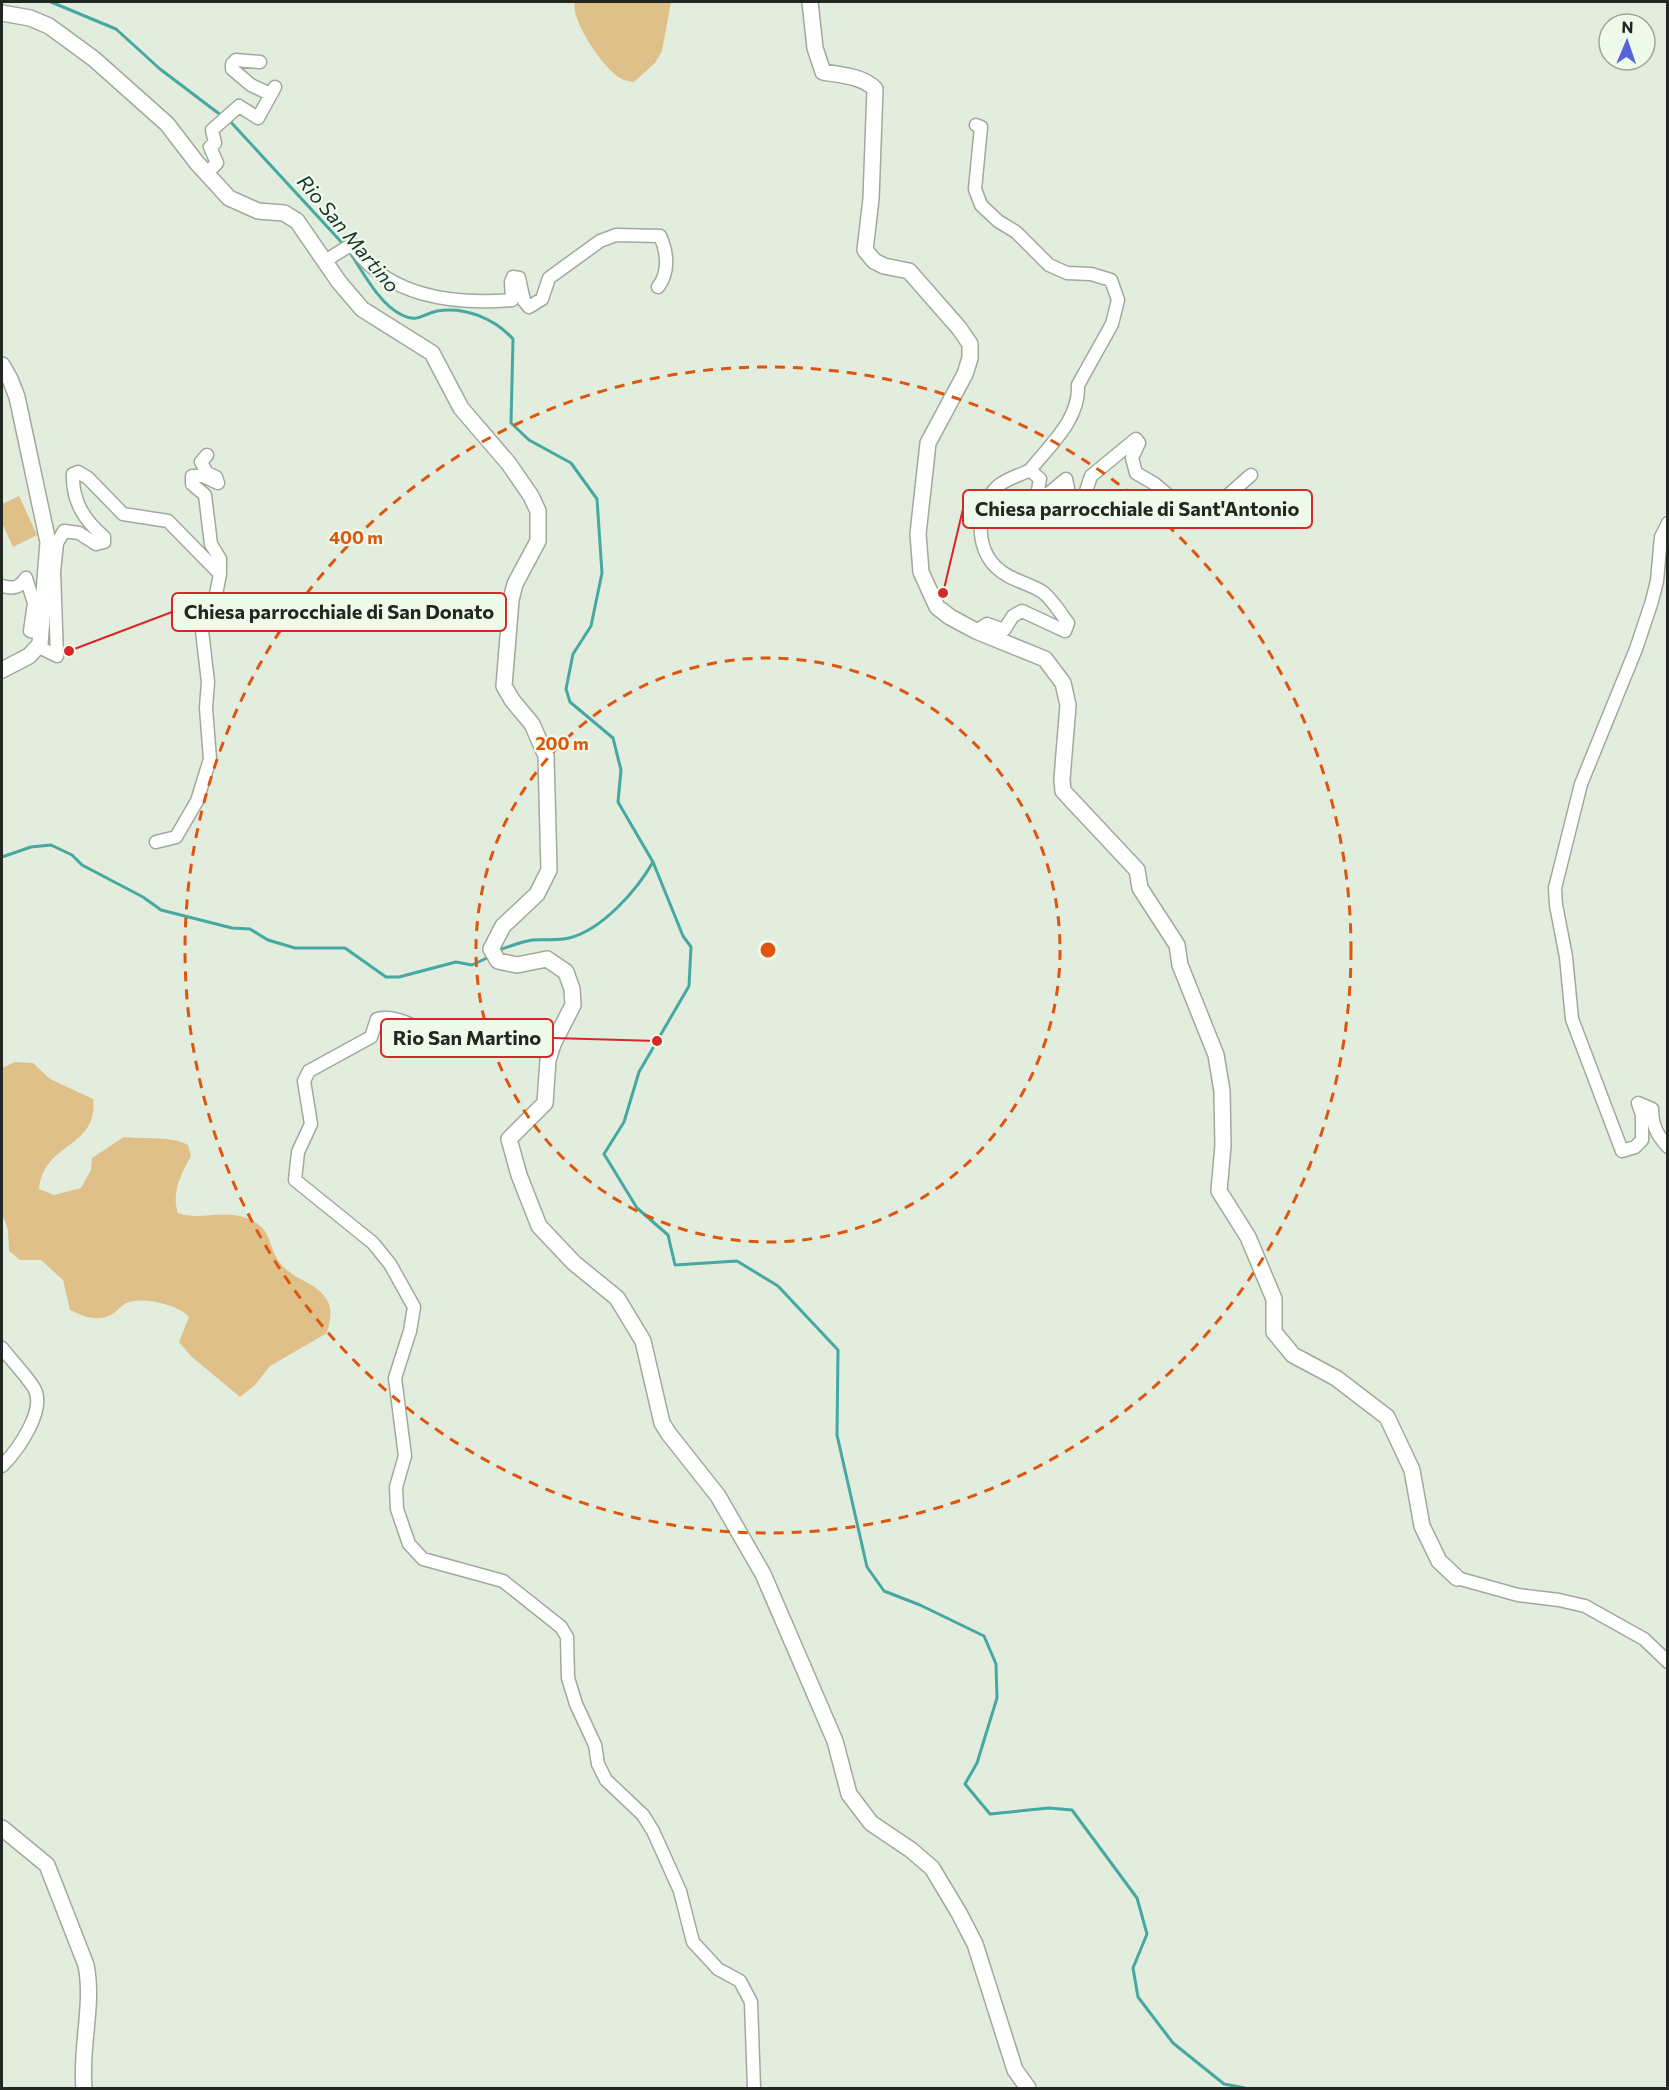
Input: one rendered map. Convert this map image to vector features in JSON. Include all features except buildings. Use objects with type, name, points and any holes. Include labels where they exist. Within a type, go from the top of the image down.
[{"type":"street","points":[[810,2],[815,48],[823,72],[870,83],[875,89],[871,199],[865,249],[874,261],[884,266],[898,267],[914,276],[959,328],[969,344],[970,358],[965,374],[928,442],[918,534],[921,572],[937,607],[976,631],[1045,660],[1063,684],[1068,705],[1062,770],[1063,791],[1137,870],[1140,888],[1177,945],[1184,975],[1216,1055],[1222,1091],[1223,1146],[1219,1191],[1248,1237],[1274,1299],[1274,1332],[1293,1355],[1336,1378],[1388,1417],[1412,1470],[1422,1526],[1439,1561],[1457,1578],[1518,1595],[1585,1606],[1644,1639],[1668,1662]]},
{"type":"street","points":[[2,13],[30,18],[49,26],[94,59],[167,124],[229,198],[258,211],[284,213],[297,221],[339,282],[362,309],[432,353],[461,408],[509,464],[531,496],[538,511],[538,541],[515,584],[511,600],[504,687],[532,724],[546,756],[549,870],[537,894],[503,926],[494,955],[517,965],[547,959],[566,972],[572,989],[573,1005],[553,1044],[548,1060],[545,1103],[509,1139],[519,1176],[539,1226],[574,1263],[617,1298],[630,1317],[643,1341],[662,1423],[718,1497],[764,1574],[835,1741],[849,1794],[871,1823],[911,1850],[932,1868],[975,1944],[1015,2070],[1028,2088]]},
{"type":"street","points":[[210,177],[208,171],[217,163],[210,147],[215,142],[212,130],[239,106],[258,118],[272,91],[251,85],[232,69],[232,64],[236,60],[260,62]]},
{"type":"street","points":[[976,125],[981,127],[975,189],[981,205],[1048,265],[1067,273],[1091,274],[1111,280],[1118,300],[1112,324],[1078,385],[1078,396],[1073,414],[1030,470],[997,486],[984,507],[980,523],[981,535],[995,567],[1020,584],[1041,591],[1068,622],[1065,631],[1022,611],[1013,616],[1004,630],[987,624],[976,631]]},
{"type":"street","points":[[325,261],[345,248],[391,283],[416,292],[469,302],[512,300],[511,282],[513,277],[519,278],[524,301],[529,307],[542,299],[549,278],[600,241],[616,235],[660,236],[667,251],[663,282],[658,287]]},
{"type":"street","points":[[2,365],[16,397],[46,523],[57,656],[43,650]]},
{"type":"street","points":[[1030,470],[1040,479],[1038,490],[1042,494],[1048,494],[1066,479],[1070,498],[1078,501],[1083,497],[1091,476],[1136,439],[1140,443],[1132,458],[1136,473],[1177,500],[1216,500],[1226,496],[1251,475]]},
{"type":"street","points":[[156,842],[176,837],[187,822],[197,801],[210,759],[206,708],[208,681],[202,631],[206,612],[216,594],[220,559],[211,544],[205,495],[192,484],[192,476],[203,476],[218,483],[201,462],[207,454]]},
{"type":"street","points":[[2,670],[34,652],[42,633],[50,569],[57,543],[64,531],[79,533],[96,544],[104,542],[104,537],[89,525],[77,505],[73,474],[78,472],[88,478],[123,514],[168,521],[220,574]]},
{"type":"street","points":[[1668,523],[1661,537],[1657,581],[1652,601],[1636,649],[1581,784],[1555,888],[1566,957],[1569,1004],[1622,1151],[1635,1147],[1642,1140],[1642,1116],[1638,1103],[1652,1109],[1652,1121],[1659,1137],[1668,1147]]},
{"type":"street","points":[[2,586],[14,589],[20,586],[26,578],[34,603],[30,631],[42,633]]},
{"type":"street","points":[[443,1032],[432,1034],[400,1020],[385,1017],[377,1019],[371,1037],[309,1071],[304,1081],[311,1124],[298,1152],[295,1180],[373,1243],[390,1264],[414,1307],[410,1331],[395,1378],[405,1456],[396,1487],[397,1509],[409,1544],[423,1559],[503,1581],[561,1627],[567,1637],[568,1678],[576,1704],[595,1745],[597,1764],[606,1780],[644,1815],[653,1831],[680,1891],[693,1942],[718,1969],[740,1981],[752,2002],[754,2088]]},
{"type":"street","points":[[2,1348],[34,1389],[38,1401],[32,1423],[2,1466]]},
{"type":"street","points":[[2,1828],[47,1865],[86,1965],[90,1982],[83,2043],[84,2088]]},
{"type":"shaded area","points":[[575,2],[671,2],[662,51],[655,63],[634,82],[622,79],[613,73],[597,55],[583,32],[575,10]]},
{"type":"shaded area","points":[[19,496],[37,535],[13,547],[2,523],[2,504]]},
{"type":"shaded area","points":[[15,1062],[33,1063],[50,1079],[93,1099],[93,1115],[88,1127],[50,1162],[43,1173],[39,1189],[54,1195],[81,1188],[91,1170],[92,1158],[124,1137],[166,1139],[188,1145],[191,1156],[176,1191],[178,1213],[195,1216],[237,1216],[255,1222],[265,1232],[281,1264],[315,1288],[328,1301],[330,1315],[327,1333],[270,1366],[255,1385],[240,1397],[192,1357],[179,1342],[189,1317],[178,1309],[161,1303],[136,1301],[123,1305],[114,1313],[103,1318],[86,1317],[70,1310],[63,1280],[41,1260],[20,1260],[9,1251],[8,1230],[2,1213],[2,1068]]},
{"type":"waterway","name":"Rio San Martino","points":[[51,2],[116,29],[160,69],[222,116]]},
{"type":"waterway","name":"Rio San Martino","points":[[228,119],[345,246]]},
{"type":"waterway","name":"Rio San Martino","points":[[349,251],[379,295],[402,315],[416,318],[437,311],[458,310],[488,320],[506,332],[513,339],[511,423],[529,440],[571,463],[597,499],[602,573],[591,626],[573,654],[566,689],[570,702],[613,738],[621,770],[618,802],[653,862],[683,936],[691,947],[689,986],[639,1072],[624,1122],[604,1154],[637,1208],[668,1235],[675,1265],[737,1261],[778,1286],[838,1350],[837,1435],[867,1567],[884,1591],[920,1605],[984,1636],[996,1664],[997,1698],[977,1763],[965,1784],[990,1814],[1049,1808],[1072,1810],[1137,1898],[1147,1934],[1133,1968],[1138,1997],[1173,2043],[1224,2084],[1245,2088]]},
{"type":"waterway","points":[[2,857],[31,847],[51,845],[72,855],[82,865],[143,897],[161,910],[232,928],[250,929],[268,940],[295,948],[345,948],[386,977],[399,977],[456,962],[472,965],[489,957]]},
{"type":"waterway","points":[[496,951],[532,940],[569,938],[594,927],[617,908],[638,885],[653,862]]},
{"type":"place","name":"Chiesa parrocchiale di Sant'Antonio","points":[[943,593]]},
{"type":"place","name":"Chiesa parrocchiale di San Donato","points":[[69,651]]},
{"type":"place","name":"Rio San Martino","points":[[657,1041]]}]
